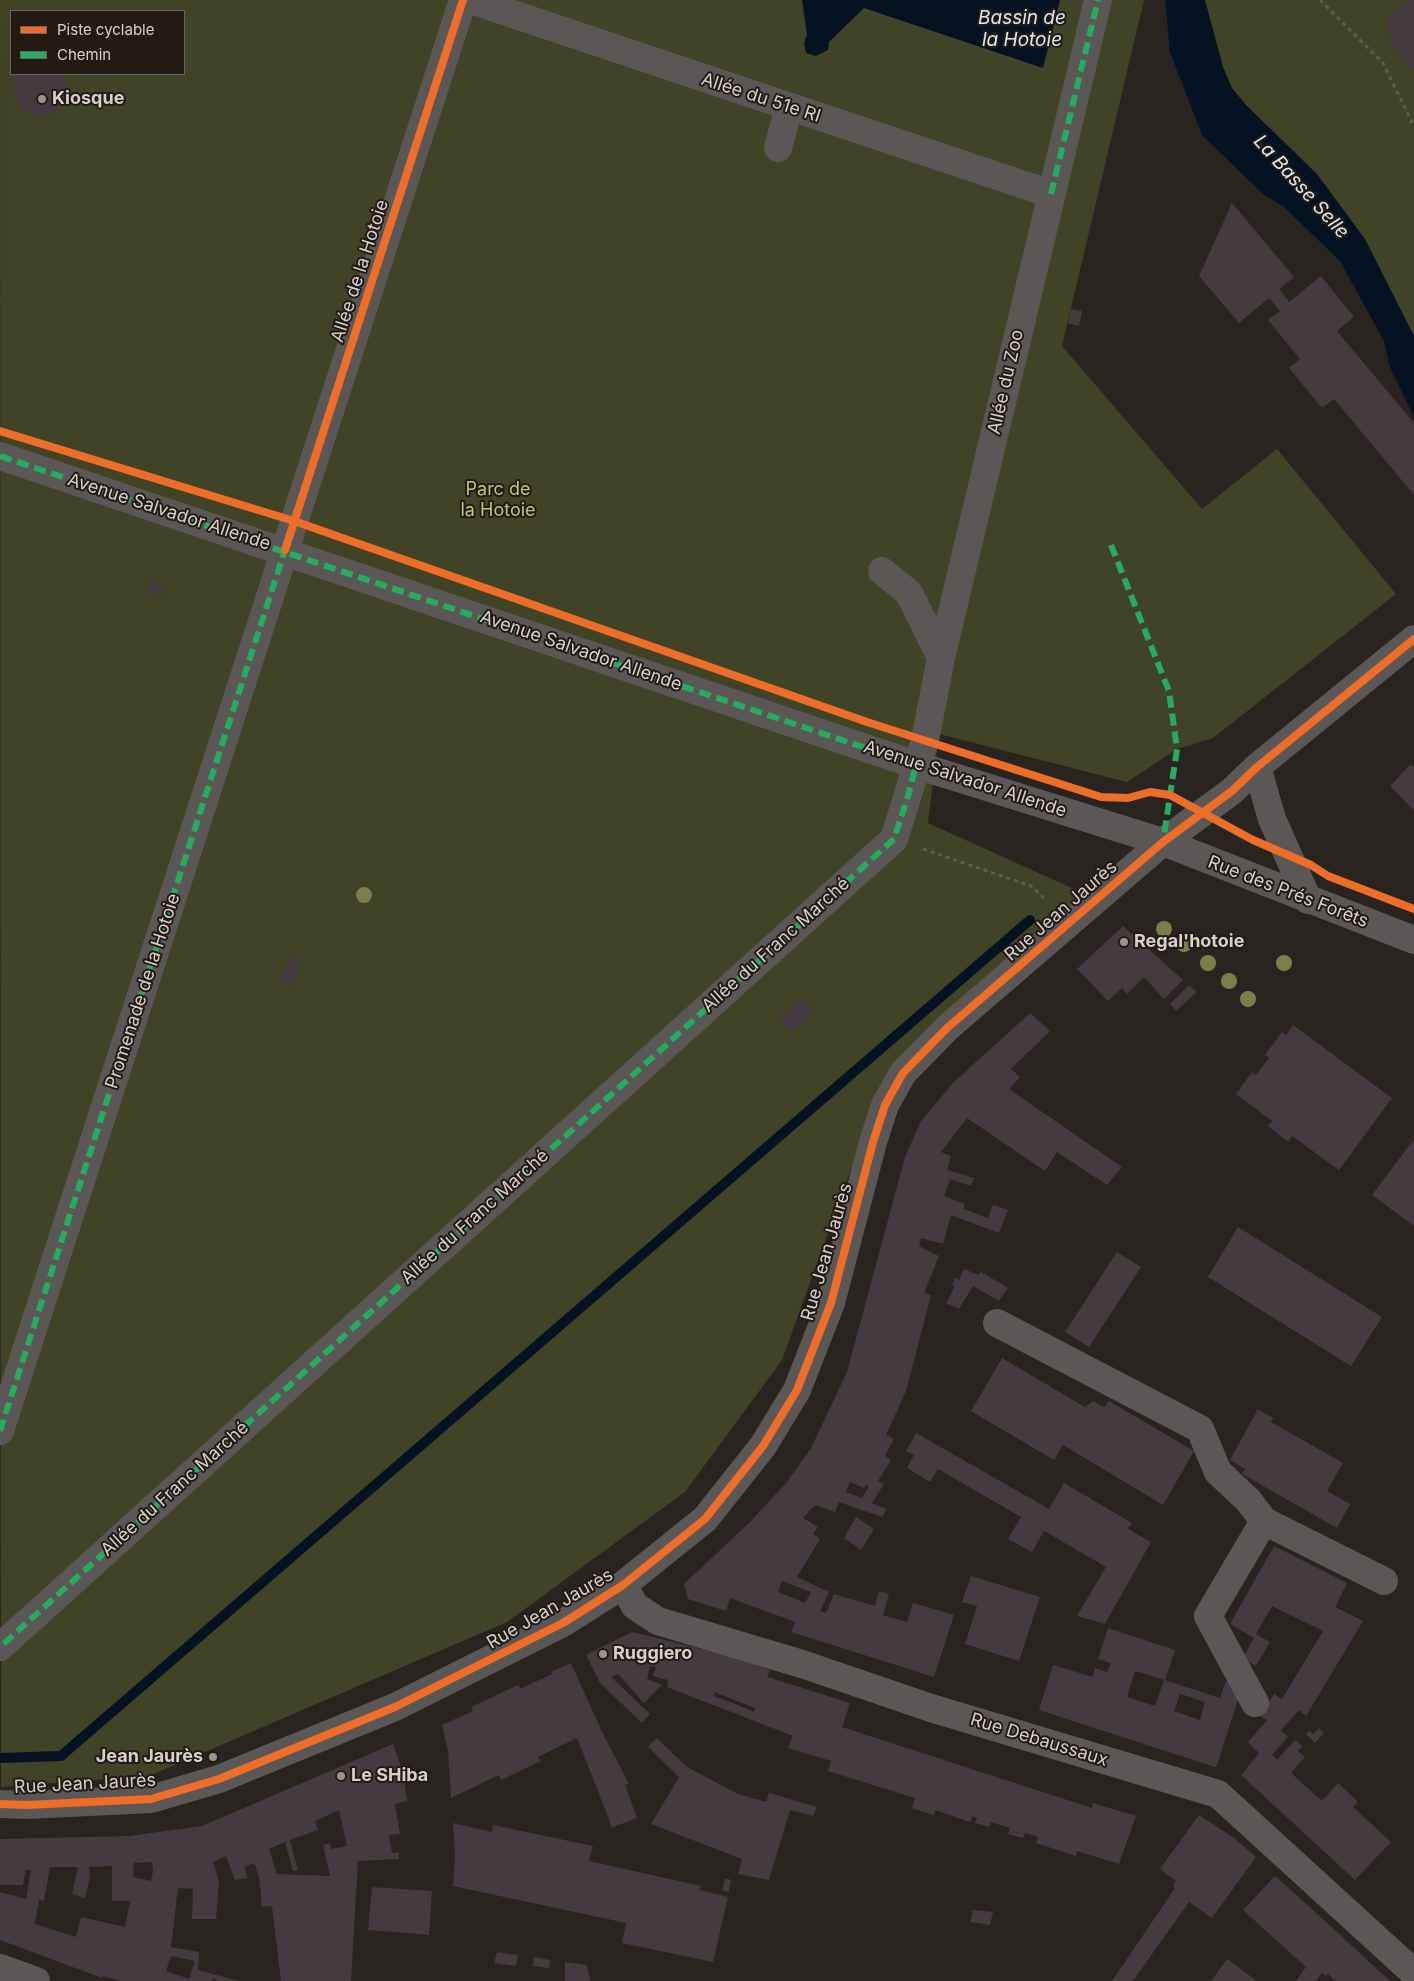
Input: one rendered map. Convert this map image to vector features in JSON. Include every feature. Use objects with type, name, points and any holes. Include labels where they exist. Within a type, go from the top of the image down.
[{"type":"street","name":"Allée de la Hotoie","points":[[285,550],[463,0]]},
{"type":"street","name":"Allée du 51e RI","points":[[471,0],[1051,194]]},
{"type":"street","name":"Allée du Zoo","points":[[916,765],[931,716],[941,658],[1098,0]]},
{"type":"street","points":[[778,148],[789,107]]},
{"type":"street","name":"Avenue Salvador Allende","points":[[0,456],[285,550],[916,765],[1163,842]]},
{"type":"street","name":"Promenade de la Hotoie","points":[[0,1431],[285,550]]},
{"type":"street","points":[[882,571],[909,593],[941,658]]},
{"type":"street","name":"Rue Jean Jaurès","points":[[0,1804],[151,1799],[219,1779],[395,1708],[564,1623],[623,1585],[705,1518],[763,1446],[797,1390],[831,1303],[873,1142],[885,1105],[903,1073],[947,1028],[1163,842],[1232,791],[1257,767],[1414,639]]},
{"type":"street","name":"Allée du Franc Marché","points":[[0,1647],[894,838],[916,765]]},
{"type":"street","points":[[1257,767],[1272,819],[1308,900]]},
{"type":"street","name":"Rue des Prés Forêts","points":[[1163,842],[1414,940]]},
{"type":"street","points":[[997,1324],[1200,1429],[1218,1472],[1248,1500],[1264,1520],[1384,1581]]},
{"type":"street","points":[[1255,1703],[1208,1616],[1264,1520]]},
{"type":"street","name":"Rue Debaussaux","points":[[623,1585],[635,1606],[658,1621],[802,1664],[931,1708],[1218,1794],[1414,1973]]},
{"type":"street","points":[[0,1968],[36,1981]]},
{"type":"path","points":[[1320,0],[1383,63],[1414,126]]},
{"type":"path","points":[[894,838],[1032,886],[1070,924]]},
{"type":"green space","name":"Parc de la Hotoie","points":[[0,0],[1144,0],[1062,346],[1202,509],[1277,449],[1396,594],[1213,738],[1177,749],[1127,782],[939,734],[928,823],[1085,894],[882,1084],[782,1360],[685,1492],[507,1622],[149,1776],[1,1787]]},
{"type":"green space","points":[[1198,0],[1414,0],[1414,346],[1216,71]]},
{"type":"water","name":"Bassin de la Hotoie","points":[[802,0],[1060,0],[1043,68],[864,8],[829,42],[828,50],[816,56],[806,53],[804,43],[807,35]]},
{"type":"water","name":"La Basse Selle","points":[[1165,0],[1205,0],[1223,67],[1232,88],[1247,106],[1317,174],[1365,239],[1414,336],[1414,417],[1390,368],[1384,341],[1340,261],[1283,206],[1264,195],[1202,135],[1170,52]]},
{"type":"building","points":[[1409,0],[1414,0],[1414,70],[1394,46],[1385,21]]},
{"type":"building","name":"Kiosque","points":[[18,75],[64,75],[70,88],[63,107],[44,117],[22,110],[13,90]]},
{"type":"building","points":[[1232,203],[1294,277],[1279,289],[1289,302],[1321,276],[1354,317],[1337,331],[1414,423],[1414,495],[1334,399],[1322,408],[1289,368],[1300,359],[1268,320],[1280,311],[1269,298],[1239,323],[1199,276]]},
{"type":"building","points":[[1071,309],[1082,311],[1079,326],[1068,323]]},
{"type":"building","points":[[150,581],[164,586],[161,596],[147,592]]},
{"type":"building","points":[[1411,764],[1414,767],[1414,811],[1390,786]]},
{"type":"building","points":[[1123,926],[1183,980],[1164,999],[1144,977],[1127,994],[1122,988],[1108,1001],[1077,969]]},
{"type":"building","points":[[289,956],[301,960],[293,986],[280,982]]},
{"type":"building","points":[[1189,985],[1197,992],[1176,1011],[1170,1004]]},
{"type":"building","points":[[803,998],[815,1012],[791,1033],[779,1019]]},
{"type":"building","points":[[1030,1013],[1050,1031],[1011,1069],[1020,1077],[1009,1089],[1122,1167],[1107,1185],[1057,1152],[1045,1171],[967,1118],[941,1152],[951,1156],[947,1170],[974,1178],[971,1186],[950,1179],[944,1196],[965,1204],[963,1209],[988,1218],[993,1205],[1008,1210],[999,1233],[951,1215],[943,1244],[921,1238],[919,1246],[939,1256],[924,1293],[931,1295],[906,1391],[886,1435],[894,1439],[885,1456],[891,1460],[878,1481],[884,1484],[872,1503],[887,1509],[882,1517],[839,1502],[835,1512],[815,1505],[803,1518],[818,1527],[813,1534],[820,1539],[797,1577],[829,1592],[820,1611],[826,1613],[834,1594],[875,1606],[879,1591],[889,1594],[883,1615],[907,1622],[913,1603],[954,1615],[934,1677],[791,1632],[795,1622],[730,1598],[726,1611],[688,1599],[684,1584],[749,1523],[787,1482],[811,1448],[847,1372],[905,1157],[921,1121],[954,1082]],"holes":[[[850,1482],[864,1488],[866,1485],[869,1486],[862,1498],[846,1492]],[[782,1581],[811,1592],[805,1603],[778,1592]]]},
{"type":"building","points":[[1293,1025],[1392,1098],[1339,1170],[1292,1136],[1288,1142],[1268,1126],[1272,1121],[1236,1094],[1252,1072],[1256,1075],[1269,1058],[1265,1055],[1282,1032],[1286,1035]]},
{"type":"building","points":[[1414,1139],[1414,1226],[1372,1195]]},
{"type":"building","points":[[1238,1227],[1382,1317],[1351,1366],[1208,1277]]},
{"type":"building","points":[[1117,1252],[1141,1267],[1089,1347],[1065,1332]]},
{"type":"building","points":[[964,1269],[978,1275],[981,1272],[1008,1288],[999,1301],[973,1286],[959,1309],[946,1303],[955,1286],[952,1285],[955,1278],[959,1280]]},
{"type":"building","points":[[1002,1358],[1085,1407],[1093,1401],[1104,1407],[1109,1401],[1194,1451],[1163,1505],[1063,1445],[1054,1460],[971,1411]]},
{"type":"building","points":[[1258,1409],[1273,1418],[1271,1422],[1343,1463],[1327,1491],[1350,1504],[1337,1528],[1242,1474],[1245,1469],[1230,1460]]},
{"type":"building","points":[[916,1433],[1049,1509],[1064,1483],[1132,1523],[1128,1529],[1151,1542],[1105,1624],[1077,1616],[1106,1567],[1044,1531],[1032,1552],[1008,1539],[1021,1517],[938,1469],[930,1482],[907,1468],[914,1455],[906,1451]]},
{"type":"building","points":[[856,1517],[874,1529],[861,1550],[844,1538]]},
{"type":"building","points":[[1274,1546],[1347,1583],[1335,1607],[1363,1621],[1306,1716],[1299,1710],[1281,1730],[1288,1737],[1272,1755],[1277,1760],[1295,1740],[1302,1746],[1298,1751],[1305,1757],[1291,1773],[1322,1801],[1338,1783],[1358,1802],[1353,1807],[1391,1842],[1355,1880],[1241,1775],[1259,1753],[1248,1742],[1267,1720],[1260,1716],[1274,1694],[1282,1699],[1323,1631],[1272,1606],[1256,1634],[1270,1642],[1256,1666],[1243,1658],[1254,1638],[1230,1624]]},
{"type":"building","points":[[971,1576],[1040,1597],[1019,1661],[965,1644],[977,1606],[962,1602]]},
{"type":"building","points":[[1108,1628],[1175,1650],[1165,1680],[1220,1698],[1226,1681],[1230,1682],[1239,1696],[1217,1765],[1215,1767],[1039,1710],[1053,1665],[1093,1677],[1095,1668],[1107,1672],[1111,1663],[1098,1659]],"holes":[[[1135,1671],[1164,1680],[1155,1706],[1127,1697]],[[1180,1694],[1205,1702],[1200,1720],[1174,1711]]]},
{"type":"building","points":[[632,1632],[746,1660],[770,1670],[767,1677],[850,1703],[842,1727],[1092,1808],[1093,1803],[1136,1816],[1119,1864],[1077,1851],[1076,1856],[1036,1843],[1038,1837],[1030,1834],[1025,1833],[1023,1838],[1008,1834],[1010,1828],[991,1822],[989,1827],[975,1823],[977,1818],[972,1816],[970,1822],[935,1810],[934,1815],[912,1808],[915,1798],[828,1771],[831,1761],[788,1748],[793,1736],[667,1687],[668,1680],[653,1676],[656,1667],[650,1666],[647,1679],[662,1685],[644,1703],[618,1674],[611,1677],[650,1714],[642,1723],[600,1683],[586,1655]],"holes":[[[715,1692],[755,1708],[754,1712],[713,1696]]]},
{"type":"building","points":[[571,1663],[603,1734],[629,1784],[625,1785],[637,1818],[611,1828],[577,1738],[538,1757],[541,1761],[501,1780],[499,1775],[451,1798],[448,1751],[442,1725],[473,1711],[471,1707],[518,1685],[520,1689]]},
{"type":"building","points":[[1319,1728],[1324,1733],[1315,1743],[1306,1734],[1309,1731],[1313,1734]]},
{"type":"building","points":[[657,1738],[687,1767],[738,1794],[766,1802],[769,1793],[817,1807],[813,1816],[790,1810],[769,1880],[738,1874],[742,1859],[651,1824],[679,1777],[648,1747]]},
{"type":"building","points":[[393,1744],[403,1772],[407,1801],[395,1804],[400,1834],[389,1835],[392,1853],[399,1852],[399,1859],[358,1861],[351,1981],[281,1981],[272,1906],[262,1907],[259,1876],[254,1863],[244,1867],[248,1878],[235,1880],[226,1856],[213,1862],[219,1881],[216,1919],[192,1919],[193,1889],[178,1888],[171,1947],[199,1952],[198,1970],[239,1981],[217,1981],[213,1978],[212,1981],[120,1981],[104,1976],[102,1978],[0,1940],[0,1892],[26,1899],[31,1870],[26,1870],[23,1885],[0,1885],[0,1839],[130,1836],[202,1826]],"holes":[[[339,1810],[347,1846],[331,1849],[330,1843],[323,1845],[330,1876],[277,1874],[269,1849],[285,1842],[293,1871],[298,1871],[290,1840],[318,1830],[315,1821]],[[152,1862],[151,1881],[133,1877],[134,1863]],[[112,1866],[112,1901],[130,1901],[125,1927],[81,1917],[76,1937],[35,1924],[39,1900],[44,1901],[50,1867],[78,1867],[72,1894],[85,1898],[90,1877],[89,1867]],[[171,1956],[195,1961],[189,1979],[166,1971]]]},
{"type":"building","points":[[1199,1815],[1234,1838],[1256,1857],[1212,1918],[1189,1902],[1133,1981],[1112,1981],[1175,1888],[1173,1886],[1176,1881],[1160,1869]]},
{"type":"building","points":[[453,1823],[492,1832],[493,1825],[593,1846],[589,1861],[701,1886],[699,1890],[728,1897],[713,1962],[622,1943],[626,1923],[453,1886],[455,1855]]},
{"type":"building","points":[[1275,1876],[1390,1981],[1336,1981],[1328,1974],[1326,1976],[1322,1973],[1316,1981],[1296,1981],[1306,1967],[1243,1910]]},
{"type":"building","points":[[725,1878],[731,1880],[729,1892],[722,1890]]},
{"type":"building","points":[[372,1887],[432,1891],[429,1935],[368,1930]]},
{"type":"building","points":[[973,1910],[993,1912],[990,1925],[970,1922]]},
{"type":"building","points":[[497,1952],[518,1955],[516,1966],[494,1963]]},
{"type":"building","points":[[534,1957],[550,1960],[549,1968],[533,1966]]},
{"type":"building","points":[[1227,1959],[1257,1981],[1211,1981]]},
{"type":"building","points":[[565,1962],[587,1965],[590,1981],[565,1981]]},
{"type":"waterway","points":[[0,1758],[61,1756],[1030,920]]},
{"type":"marked path","points":[[1051,194],[1098,0]]},
{"type":"marked path","points":[[0,456],[916,765],[894,839],[0,1647]]},
{"type":"marked path","points":[[1111,545],[1169,691],[1177,749],[1163,842]]},
{"type":"marked path","points":[[0,1431],[285,550]]},
{"type":"cycle path","points":[[285,550],[463,0]]},
{"type":"cycle path","points":[[0,431],[294,521],[867,722],[1101,797],[1128,798],[1150,792],[1170,795],[1253,840],[1311,865],[1328,876],[1414,909]]},
{"type":"cycle path","points":[[0,1804],[27,1805],[151,1799],[219,1779],[395,1707],[563,1623],[623,1585],[705,1519],[763,1446],[797,1390],[831,1303],[873,1142],[885,1105],[903,1073],[947,1028],[1163,842],[1232,791],[1257,767],[1414,639]]},
{"type":"place","name":"Kiosque","points":[[42,99]]},
{"type":"place","name":"Regal'hotoie","points":[[1124,942]]},
{"type":"place","name":"Ruggiero","points":[[603,1654]]},
{"type":"place","name":"Jean Jaurès","points":[[213,1757]]},
{"type":"place","name":"Le SHiba","points":[[341,1776]]}]
